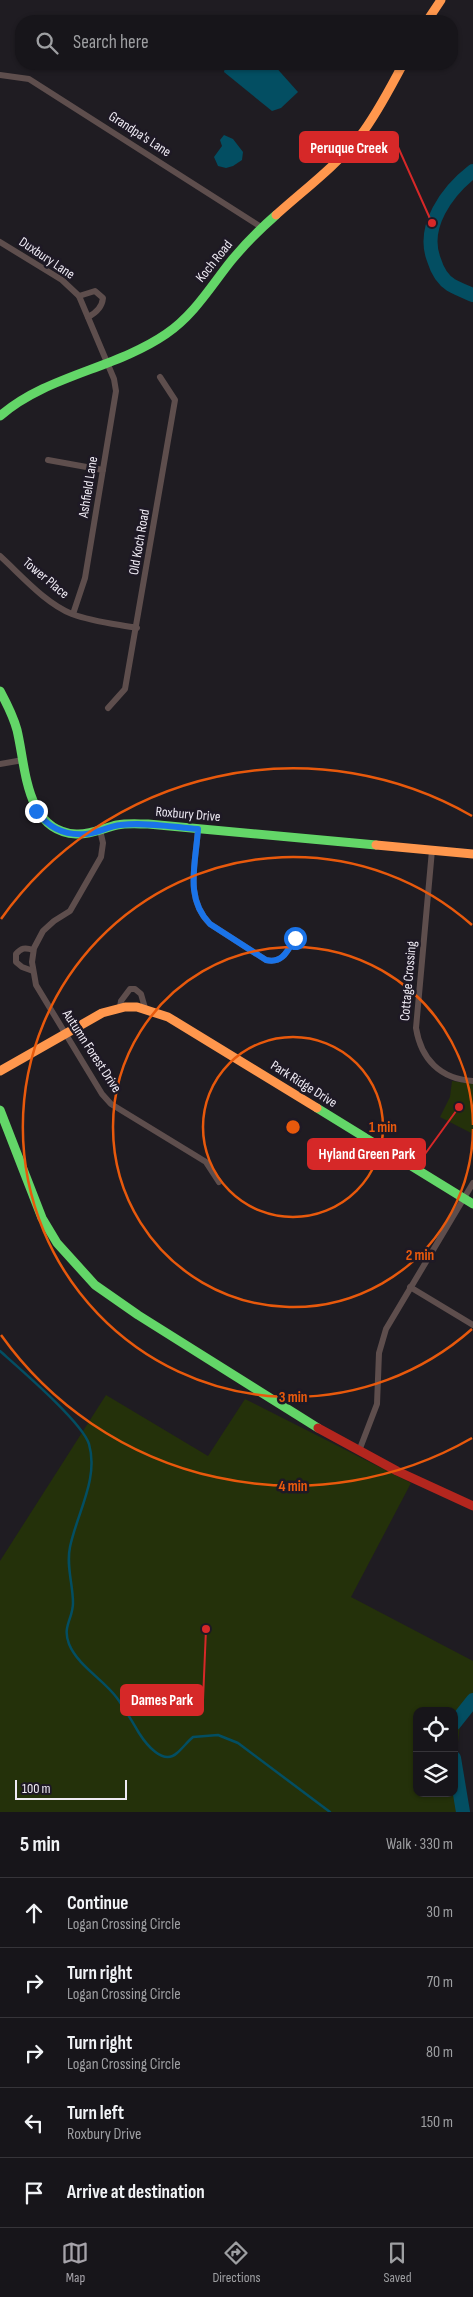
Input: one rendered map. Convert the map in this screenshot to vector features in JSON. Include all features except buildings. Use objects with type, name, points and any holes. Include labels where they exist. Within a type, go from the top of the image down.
[{"type":"street","points":[[431,15],[441,0]]},
{"type":"street","name":"Koch Road","points":[[0,416],[9,408],[48,388],[146,346],[168,333],[199,303],[222,270],[261,227],[354,143],[382,102],[400,70]]},
{"type":"street","name":"Grandpa's Lane","points":[[0,75],[29,79],[261,227]]},
{"type":"street","name":"Duxbury Lane","points":[[0,242],[62,280],[79,296],[108,362]]},
{"type":"street","name":"Duxbury Lane","points":[[79,296],[95,291],[103,298],[97,312],[88,317]]},
{"type":"street","name":"Ashfield Lane","points":[[72,614],[85,578],[116,391],[108,362]]},
{"type":"street","name":"Old Koch Road","points":[[108,708],[125,689],[175,400],[160,377]]},
{"type":"street","points":[[48,460],[103,470]]},
{"type":"street","name":"Tower Place","points":[[0,556],[46,597],[72,614],[91,620],[137,628]]},
{"type":"street","name":"Roxbury Drive","points":[[0,691],[7,700],[16,721],[29,795],[36,811],[45,822],[59,830],[73,834],[87,834],[119,825],[136,824],[473,854]]},
{"type":"street","points":[[0,764],[23,760]]},
{"type":"street","points":[[198,829],[193,893],[197,907],[203,916],[226,934],[266,960],[272,961],[283,957],[295,938]]},
{"type":"street","name":"Autumn Forest Drive","points":[[100,830],[103,843],[102,857],[70,911],[54,921],[44,931],[33,950],[33,971],[36,985],[65,1035],[110,1104],[206,1162],[218,1182]]},
{"type":"street","name":"Cottage Crossing","points":[[432,850],[416,1028],[417,1038],[425,1056],[439,1070],[448,1076],[473,1081]]},
{"type":"street","name":"Autumn Forest Drive","points":[[33,950],[20,949],[16,954],[16,962],[33,971]]},
{"type":"street","points":[[120,1007],[125,994],[130,989],[135,989],[141,994],[145,1008]]},
{"type":"street","name":"Park Ridge Drive","points":[[0,1071],[110,1008],[145,1008],[168,1017],[473,1204]]},
{"type":"street","points":[[0,1110],[42,1218],[57,1243],[95,1285],[138,1316],[279,1405],[397,1471],[473,1506]]},
{"type":"street","points":[[359,1451],[377,1404],[382,1341],[386,1329],[473,1183]]},
{"type":"street","points":[[410,1287],[473,1325]]},
{"type":"green space","points":[[452,1081],[473,1084],[473,1134],[440,1117],[450,1097]]},
{"type":"green space","points":[[106,1395],[208,1456],[245,1399],[411,1483],[351,1597],[473,1661],[473,1700],[461,1717],[458,1742],[458,1707],[413,1707],[413,1797],[458,1797],[460,1812],[0,1812],[0,1561]]},
{"type":"water","points":[[224,70],[278,70],[298,92],[281,108],[272,111],[224,72]]},
{"type":"water","points":[[224,135],[233,139],[243,152],[242,160],[226,168],[218,166],[214,157],[222,146],[220,140]]},
{"type":"waterway","points":[[473,171],[463,179],[446,199],[439,211],[431,235],[431,248],[434,260],[445,280],[473,295]]},
{"type":"waterway","points":[[0,1351],[63,1409],[84,1434],[89,1444],[91,1457],[89,1483],[73,1534],[69,1554],[73,1609],[67,1627],[67,1638],[78,1659],[117,1698],[142,1738],[155,1752],[166,1757],[172,1756],[193,1737],[218,1735],[238,1743],[330,1812]]},
{"type":"waterway","points":[[458,1719],[473,1700]]},
{"type":"waterway","points":[[458,1782],[463,1812]]},
{"type":"traffic: fast","points":[[0,416],[19,402],[39,391],[125,356],[166,334],[194,309],[236,255],[276,215]]},
{"type":"traffic: fast","points":[[0,691],[15,725],[26,778],[37,810],[47,822],[59,830],[81,834],[121,824],[148,824],[376,845]]},
{"type":"traffic: fast","points":[[317,1108],[473,1204]]},
{"type":"traffic: fast","points":[[0,1110],[42,1218],[57,1243],[95,1285],[138,1315],[318,1428]]},
{"type":"traffic: slow","points":[[431,15],[441,0]]},
{"type":"traffic: slow","points":[[276,215],[351,147],[378,110],[400,70]]},
{"type":"traffic: slow","points":[[376,845],[473,854]]},
{"type":"traffic: slow","points":[[0,1071],[102,1013],[125,1007],[137,1007],[168,1017],[317,1108]]},
{"type":"traffic: jam","points":[[318,1428],[397,1471],[473,1506]]},
{"type":"place","name":"Peruque Creek","points":[[432,223]]},
{"type":"place","name":"Hyland Green Park","points":[[459,1107]]},
{"type":"place","name":"Dames Park","points":[[206,1629]]},
{"type":"route","points":[[36,811],[45,822],[59,830],[73,834],[87,834],[119,825],[148,824],[198,829],[193,893],[197,907],[210,924],[266,960],[272,961],[283,957],[295,938]]}]
